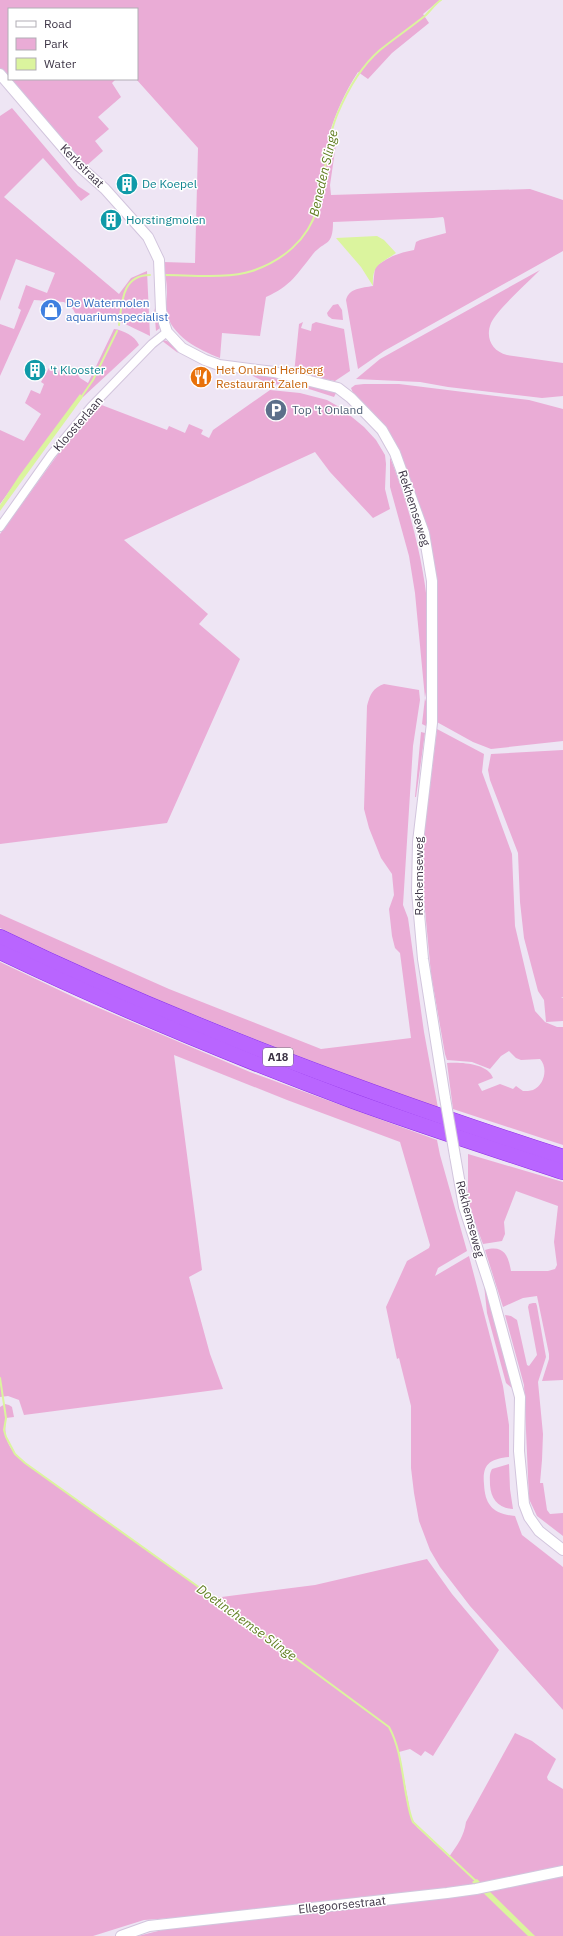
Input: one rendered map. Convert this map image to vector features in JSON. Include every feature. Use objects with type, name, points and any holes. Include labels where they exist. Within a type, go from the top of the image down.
[{"type":"highway","name":"A18","points":[[0,937],[149,1005],[254,1048],[428,1113],[563,1157]]},
{"type":"highway","name":"A18","points":[[0,952],[138,1015],[248,1060],[426,1126],[563,1172]]},
{"type":"street","name":"Kerkstraat","points":[[0,74],[78,164],[105,189],[148,237],[156,250],[159,260],[161,310],[167,332]]},
{"type":"street","name":"Kloosterlaan","points":[[0,527],[51,455],[86,413],[152,344],[167,332]]},
{"type":"street","name":"Rekhemseweg","points":[[167,332],[182,348],[205,360],[219,365],[274,372],[338,388],[351,398],[382,430],[395,453],[424,533],[432,581],[432,723],[418,842],[417,891],[424,959],[445,1098],[464,1207],[491,1290],[520,1397],[519,1451],[524,1504],[529,1517],[539,1531],[563,1550]]},
{"type":"street","name":"Ellegoorsestraat","points":[[122,1936],[149,1926],[476,1889],[563,1871]]},
{"type":"green space","points":[[0,0],[440,0],[423,14],[429,23],[392,53],[368,79],[358,72],[349,87],[338,110],[329,135],[337,137],[330,185],[331,195],[530,189],[563,200],[563,251],[384,351],[358,369],[346,300],[348,296],[356,289],[373,286],[375,267],[384,261],[398,254],[414,250],[416,242],[420,240],[446,233],[444,219],[443,217],[333,222],[332,236],[328,242],[313,254],[288,284],[266,297],[260,336],[222,333],[220,358],[203,351],[180,335],[169,320],[166,311],[167,289],[163,262],[195,263],[198,148],[137,80],[138,8],[8,8],[8,77],[0,68]]},
{"type":"green space","points":[[11,80],[115,80],[112,83],[121,97],[98,117],[109,129],[95,141],[103,151],[85,167]]},
{"type":"green space","points":[[12,108],[78,186],[90,194],[81,201],[43,158],[4,197],[119,294],[131,278],[147,271],[150,336],[123,323],[108,319],[78,319],[73,309],[64,302],[34,300],[0,376],[0,324],[14,329],[21,310],[18,308],[26,285],[47,293],[55,273],[16,259],[0,301],[0,116]]},
{"type":"green space","points":[[540,270],[494,318],[489,329],[489,339],[497,350],[507,355],[563,363],[563,396],[542,398],[448,387],[420,382],[356,379],[380,359]]},
{"type":"green space","points":[[338,304],[342,310],[343,320],[332,319],[327,313],[333,305]]},
{"type":"green space","points":[[154,308],[160,328],[156,331]]},
{"type":"green space","points":[[303,322],[301,328],[311,331],[312,324],[316,322],[344,329],[350,371],[335,381],[294,374],[299,324]]},
{"type":"green space","points":[[114,329],[128,334],[135,339],[139,345],[83,397],[80,395],[0,504],[0,430],[24,441],[41,414],[25,403],[31,390],[40,394],[44,384],[41,382],[49,368],[58,373],[61,366],[75,370],[80,378],[88,383]]},
{"type":"green space","points":[[161,340],[167,341],[171,344],[178,353]]},
{"type":"green space","points":[[247,373],[327,387],[337,391],[334,397],[309,389],[267,383]]},
{"type":"green space","points":[[399,384],[529,400],[563,409],[563,741],[491,749],[473,742],[435,721],[435,691],[424,524],[413,486],[392,438],[377,417],[353,393],[351,388],[355,385]]},
{"type":"green space","points":[[270,390],[300,393],[327,400],[341,408],[364,427],[376,440],[385,455],[385,489],[390,509],[373,518],[330,472],[315,452],[124,540],[208,614],[199,624],[240,659],[167,823],[0,844],[0,534],[77,428],[99,404],[167,430],[169,426],[185,433],[189,424],[203,430],[201,434],[209,438],[213,430]]},
{"type":"green space","points":[[390,457],[409,513],[419,551],[426,590],[429,638],[425,698],[415,593],[409,556],[390,487]]},
{"type":"green space","points":[[384,684],[419,690],[420,700],[413,746],[403,905],[408,918],[424,1032],[438,1108],[216,1024],[107,978],[0,928],[0,914],[169,989],[321,1049],[411,1038],[400,953],[395,948],[392,936],[389,909],[394,895],[392,874],[381,858],[369,828],[364,809],[367,706],[372,692],[377,687]]},
{"type":"green space","points":[[425,698],[428,709],[426,726],[422,724]]},
{"type":"green space","points":[[437,729],[484,754],[482,772],[512,854],[515,926],[535,1011],[545,1022],[557,1027],[563,1027],[563,1145],[453,1109],[447,1063],[473,1064],[486,1069],[493,1078],[478,1084],[482,1091],[500,1084],[513,1089],[516,1086],[523,1091],[533,1090],[537,1088],[543,1080],[544,1067],[540,1059],[521,1060],[516,1058],[509,1051],[501,1056],[490,1069],[472,1062],[447,1060],[445,1054],[431,974],[423,888],[424,835]]},
{"type":"green space","points":[[421,732],[425,733],[415,797]]},
{"type":"green space","points":[[563,750],[563,997],[561,998],[563,998],[563,1021],[546,1022],[544,1000],[538,991],[524,938],[520,902],[518,853],[490,780],[488,770],[491,754]]},
{"type":"green space","points":[[0,962],[80,1000],[250,1072],[437,1140],[467,1251],[438,1268],[435,1276],[469,1256],[503,1386],[509,1425],[509,1457],[492,1461],[486,1467],[484,1472],[484,1484],[488,1503],[496,1511],[515,1516],[522,1535],[563,1567],[563,1710],[470,1606],[440,1567],[430,1550],[419,1521],[411,1468],[411,1406],[399,1358],[397,1359],[386,1307],[407,1261],[429,1248],[430,1245],[400,1142],[287,1100],[174,1055],[202,1270],[189,1277],[210,1354],[223,1389],[24,1415],[19,1400],[8,1396],[0,1397]]},
{"type":"green space","points":[[468,1154],[563,1182],[563,1380],[542,1381],[549,1359],[549,1354],[537,1296],[523,1298],[503,1307],[485,1250],[496,1249],[504,1252],[511,1271],[548,1271],[555,1269],[557,1265],[554,1242],[558,1206],[516,1191],[504,1222],[505,1234],[502,1241],[483,1244],[468,1204]]},
{"type":"green space","points":[[483,1275],[509,1364],[513,1389],[506,1383],[487,1313]]},
{"type":"green space","points":[[536,1303],[537,1306],[546,1357],[538,1382],[543,1434],[540,1483],[543,1483],[547,1510],[550,1514],[563,1513],[563,1536],[537,1516],[529,1499],[524,1385],[505,1315],[511,1316],[517,1320],[527,1365],[529,1366],[537,1355],[528,1307],[529,1304]]},
{"type":"green space","points":[[5,1404],[12,1407],[14,1417],[6,1418],[6,1438],[8,1444],[19,1458],[214,1598],[315,1585],[427,1559],[452,1594],[499,1650],[433,1756],[425,1751],[421,1756],[410,1749],[399,1752],[411,1817],[417,1827],[449,1857],[460,1840],[464,1832],[466,1822],[515,1733],[532,1741],[556,1759],[547,1777],[548,1780],[563,1789],[563,1868],[475,1885],[232,1914],[144,1920],[93,1936],[0,1936],[0,1407]]},
{"type":"green space","points":[[509,1464],[510,1489],[513,1509],[503,1507],[496,1502],[492,1495],[490,1485],[490,1475],[492,1469]]},
{"type":"green space","points":[[563,1876],[563,1936],[138,1936],[166,1929],[489,1891]]},
{"type":"water","points":[[377,236],[384,240],[396,253],[378,265],[374,273],[373,286],[361,267],[336,238]]},
{"type":"water","points":[[80,394],[83,397],[0,511],[0,505],[19,476]]},
{"type":"water","points":[[477,1879],[535,1936],[528,1936],[472,1882]]},
{"type":"waterway","name":"Beneden Slinge","points":[[164,275],[221,276],[243,273],[263,267],[292,248],[307,230],[317,209],[333,126],[350,88],[366,64],[380,50],[426,15],[441,0]]},
{"type":"waterway","name":"Beneden Slinge","points":[[119,325],[122,300],[128,285],[140,276],[150,275]]},
{"type":"waterway","name":"Beneden Slinge","points":[[82,396],[93,380],[117,331]]},
{"type":"waterway","name":"Doetinchemse Slinge","points":[[0,1378],[6,1418],[4,1430],[6,1437],[15,1454],[25,1463],[214,1598],[389,1727],[396,1743],[410,1815],[413,1822],[477,1882]]},
{"type":"place","name":"De Koepel","points":[[127,184]]},
{"type":"place","name":"Horstingmolen","points":[[111,220]]},
{"type":"place","name":"De Watermolen aquariumspecialist","points":[[51,310]]},
{"type":"place","name":"'t Klooster","points":[[35,370]]},
{"type":"place","name":"Het Onland Herberg Restaurant Zalen","points":[[201,377]]},
{"type":"place","name":"Top 't Onland","points":[[276,410]]}]
